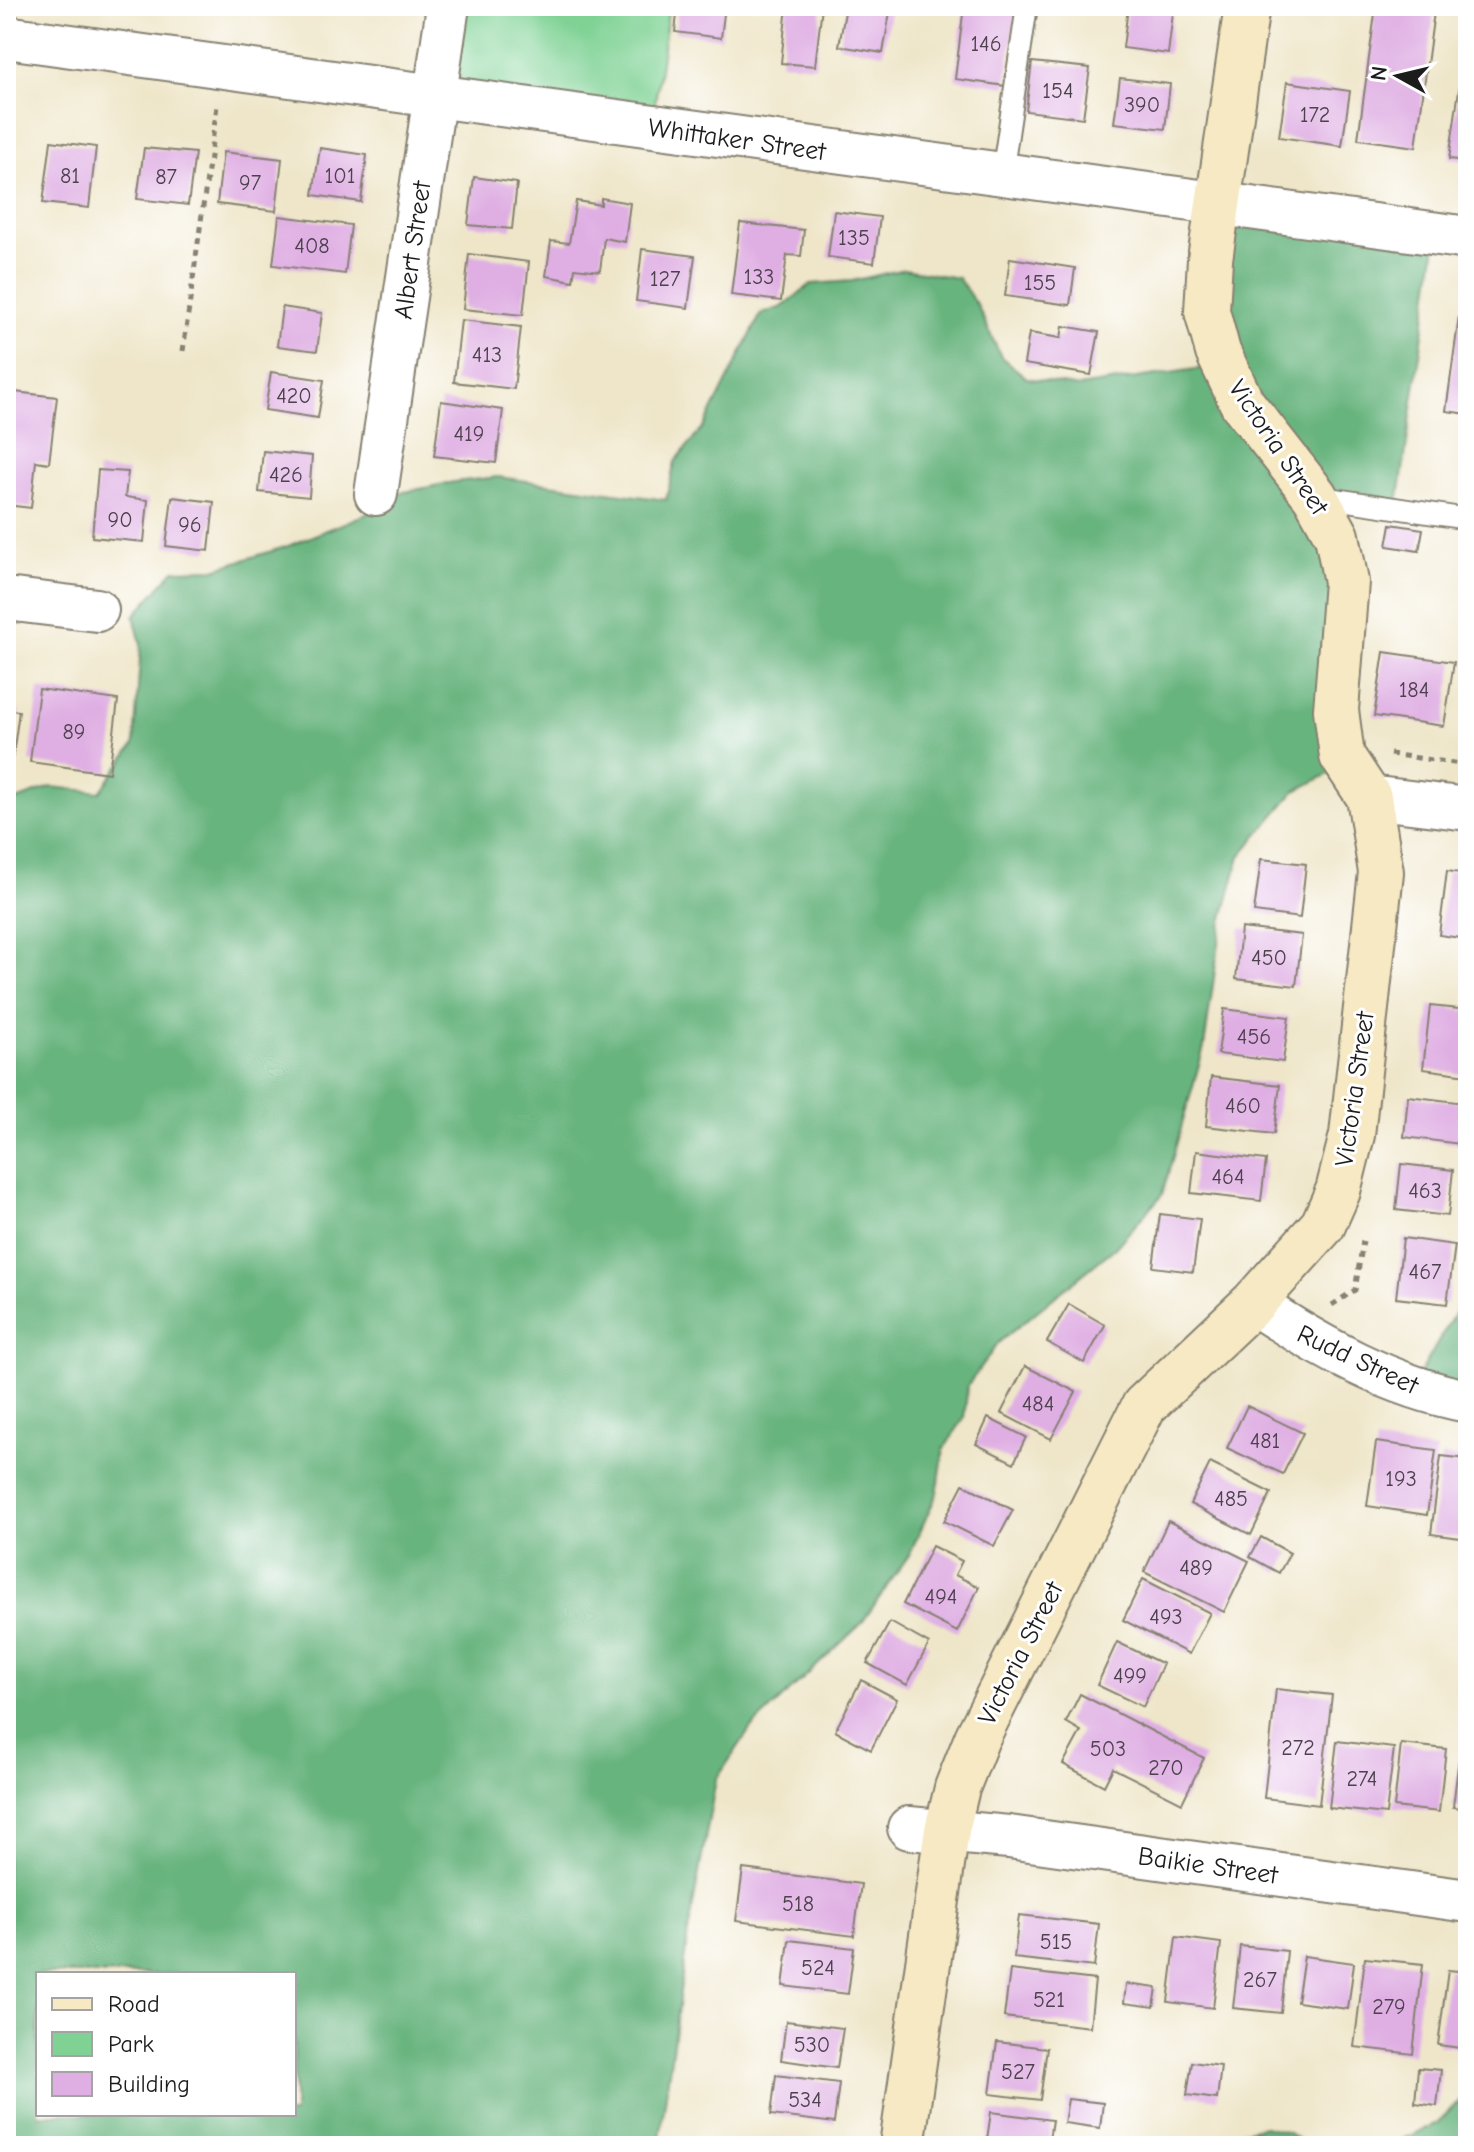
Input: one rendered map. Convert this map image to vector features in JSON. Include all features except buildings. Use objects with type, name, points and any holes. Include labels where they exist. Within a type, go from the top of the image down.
[{"type":"street","name":"Albert Street","points":[[376,494],[448,6]]},
{"type":"street","name":"Victoria Street","points":[[902,2146],[928,1829],[957,1788],[977,1738],[1144,1406],[1253,1303],[1323,1225],[1338,1191],[1352,1135],[1381,872],[1369,797],[1342,756],[1336,710],[1346,582],[1337,536],[1315,496],[1242,403],[1218,352],[1207,311],[1210,259],[1247,6]]},
{"type":"street","name":"Whittaker Street","points":[[6,37],[1468,238]]},
{"type":"street","points":[[6,599],[97,610]]},
{"type":"street","points":[[1369,797],[1468,809]]},
{"type":"street","name":"Rudd Street","points":[[1253,1303],[1294,1330],[1371,1369],[1436,1395],[1468,1401]]},
{"type":"street","name":"Baikie Street","points":[[928,1829],[1468,1901]]},
{"type":"lane","points":[[1002,175],[1027,6]]},
{"type":"lane","points":[[1315,496],[1468,519]]},
{"type":"path","points":[[183,351],[222,67]]},
{"type":"path","points":[[1294,1330],[1355,1290],[1364,1229]]},
{"type":"green space","points":[[450,6],[669,6],[652,124],[437,95]]},
{"type":"green space","points":[[1214,210],[1437,238],[1397,511],[1313,499],[1335,538],[1346,765],[1294,792],[1240,856],[1222,922],[1204,1047],[1162,1195],[1115,1248],[998,1343],[968,1385],[964,1418],[944,1449],[937,1494],[909,1555],[861,1624],[751,1728],[716,1780],[688,1933],[659,2146],[6,2146],[6,804],[51,787],[100,792],[134,745],[141,644],[134,616],[174,570],[214,569],[288,546],[366,514],[395,494],[454,482],[498,477],[666,500],[675,462],[705,425],[761,314],[782,307],[811,284],[852,281],[904,269],[958,278],[977,305],[1001,357],[1027,378],[1078,387],[1203,368]]},
{"type":"green space","points":[[1468,1290],[1468,1407],[1410,1391]]},
{"type":"green space","points":[[1468,2092],[1468,2146],[1388,2146],[1439,2122]]},
{"type":"green space","points":[[1264,2126],[1289,2133],[1307,2146],[1179,2146]]}]
